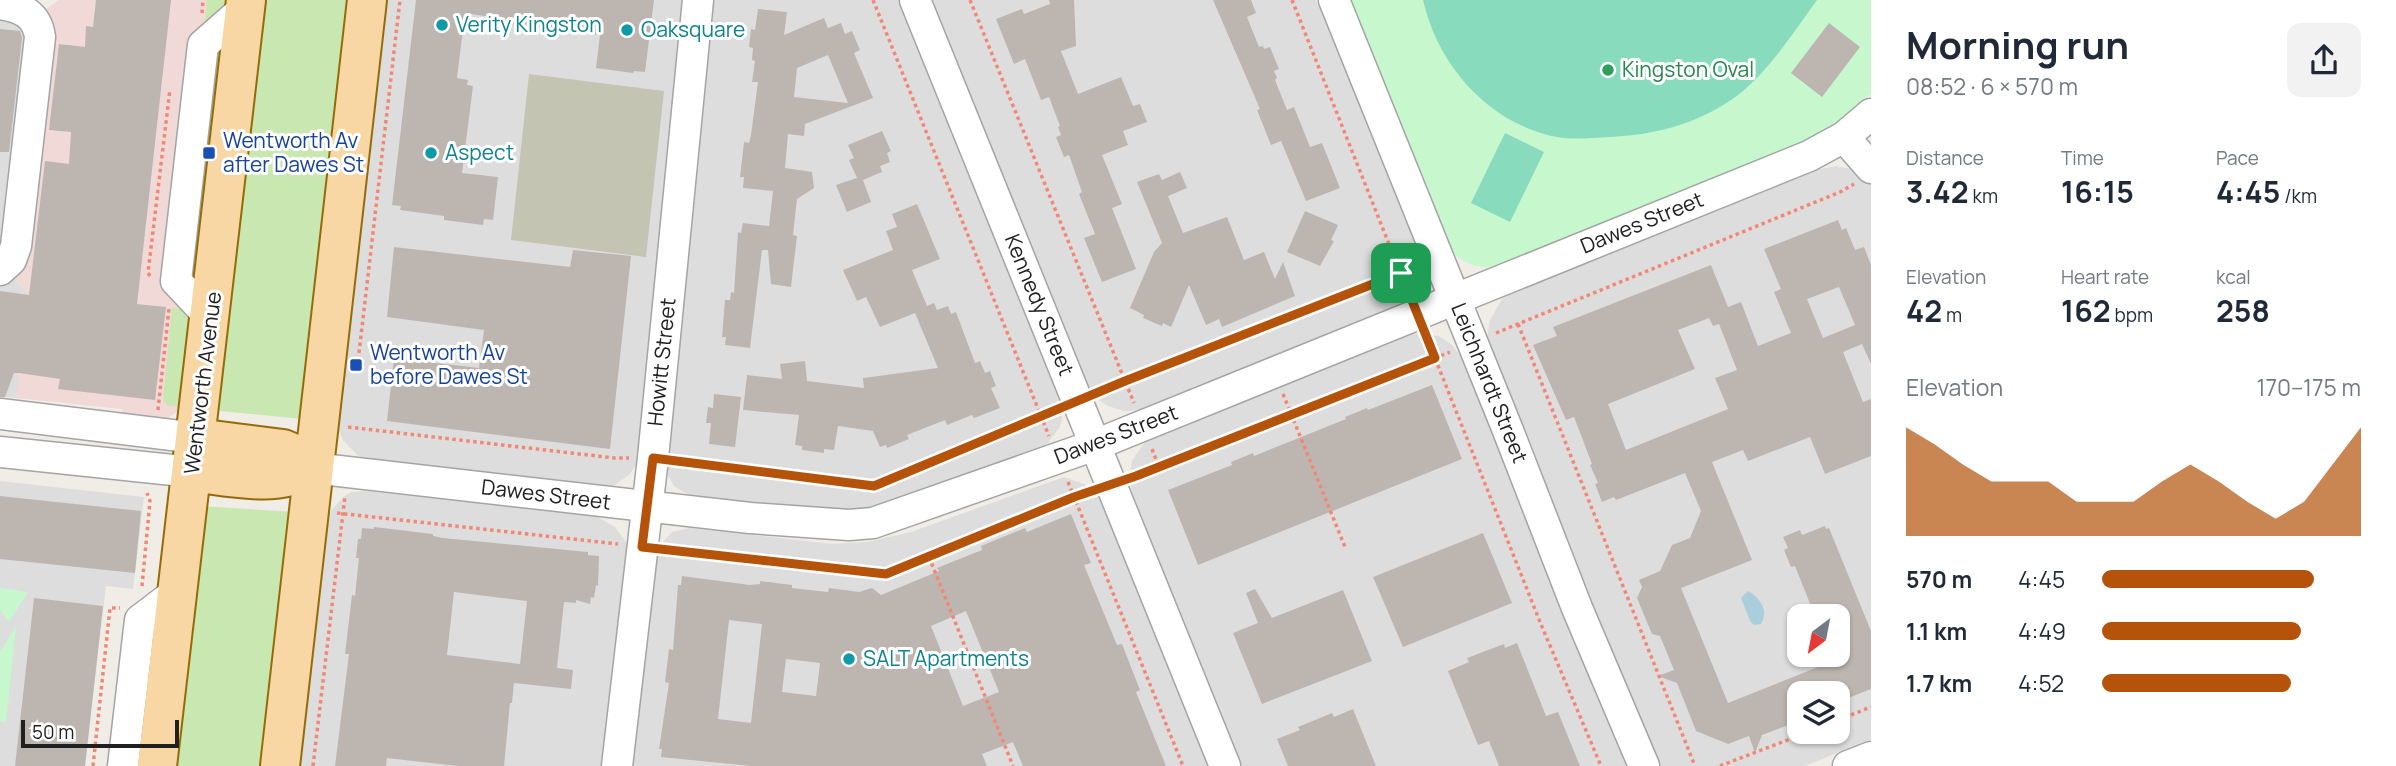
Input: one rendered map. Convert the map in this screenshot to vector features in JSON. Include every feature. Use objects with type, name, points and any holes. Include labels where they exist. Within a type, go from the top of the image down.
[{"type":"main road","points":[[280,766],[367,0]]},
{"type":"main road","name":"Wentworth Avenue","points":[[157,766],[246,4]]},
{"type":"main road","points":[[194,455],[277,481],[300,475],[313,468]]},
{"type":"street","name":"Howitt Street","points":[[617,766],[653,458],[698,0]]},
{"type":"street","name":"Kennedy Street","points":[[915,0],[1225,766]]},
{"type":"street","name":"Leichhardt Street","points":[[1334,0],[1473,342],[1577,608],[1644,766]]},
{"type":"street","points":[[0,4],[27,12],[37,24],[40,37],[16,246],[11,260],[0,270]]},
{"type":"street","name":"Dawes Street","points":[[313,468],[750,519],[849,525],[873,523],[1143,426],[1809,156],[1844,137],[1871,114]]},
{"type":"street","points":[[1844,137],[1866,174]]},
{"type":"street","points":[[0,414],[105,427],[194,455]]},
{"type":"street","points":[[102,463],[105,427]]},
{"type":"street","points":[[0,452],[102,463],[194,455]]},
{"type":"street","points":[[122,766],[140,620],[178,591]]},
{"type":"street","points":[[1848,766],[1871,757]]},
{"type":"path","points":[[358,358],[400,0]]},
{"type":"path","points":[[873,0],[1183,766]]},
{"type":"path","points":[[970,0],[1159,467]]},
{"type":"path","points":[[1292,0],[1539,622],[1601,766]]},
{"type":"path","points":[[313,766],[343,514],[886,574],[1074,497],[1159,467],[1435,358],[1840,192],[1866,174]]},
{"type":"path","points":[[351,426],[614,458],[653,458],[874,486],[1077,400],[1438,257]]},
{"type":"path","points":[[1518,324],[1695,766]]},
{"type":"path","points":[[1274,373],[1345,547]]},
{"type":"path","points":[[929,557],[1013,766]]},
{"type":"path","points":[[1850,715],[1871,707]]},
{"type":"path","points":[[1720,766],[1787,740]]},
{"type":"shaded area","points":[[59,0],[229,0],[172,294],[189,317],[181,409],[164,421],[127,418],[121,409],[16,398],[30,297],[10,273],[40,13]]},
{"type":"shaded area","points":[[383,0],[693,0],[639,460],[630,474],[615,485],[608,487],[372,461],[357,455],[342,439],[336,421]]},
{"type":"shaded area","points":[[712,0],[901,0],[1062,401],[1060,427],[1044,448],[854,515],[692,497],[674,486],[664,468]]},
{"type":"shaded area","points":[[932,0],[1316,0],[1415,243],[1420,268],[1413,290],[1403,302],[1391,310],[1142,410],[1124,411],[1108,406],[1095,397],[1086,384]]},
{"type":"shaded area","points":[[0,12],[28,25],[0,259]]},
{"type":"shaded area","points":[[529,74],[664,91],[646,257],[511,240]]},
{"type":"shaded area","points":[[1836,166],[1851,169],[1871,183],[1871,739],[1805,766],[1657,766],[1491,352],[1487,338],[1490,320],[1502,299],[1516,290],[1815,170]]},
{"type":"shaded area","points":[[10,273],[30,297],[16,398],[0,396],[0,279]]},
{"type":"shaded area","points":[[1406,334],[1439,336],[1451,344],[1464,361],[1627,766],[1241,766],[1133,495],[1129,480],[1132,461],[1144,443],[1156,435]]},
{"type":"shaded area","points":[[1064,477],[1087,485],[1096,492],[1103,505],[1209,766],[625,766],[655,550],[672,532],[690,528],[832,544],[867,542],[911,532]]},
{"type":"shaded area","points":[[0,481],[144,497],[133,589],[106,586],[85,766],[0,766]]},
{"type":"shaded area","points":[[364,491],[594,515],[615,527],[628,545],[607,766],[295,766],[327,516],[343,497],[351,492]]},
{"type":"green space","points":[[207,0],[229,0],[228,5],[213,22],[205,21]]},
{"type":"green space","points":[[259,0],[355,0],[303,419],[210,410]]},
{"type":"green space","points":[[1346,0],[1871,0],[1871,94],[1818,137],[1503,265],[1480,267],[1467,263],[1449,249]]},
{"type":"green space","name":"Kingston Oval","points":[[1423,0],[1817,0],[1767,67],[1743,90],[1717,109],[1688,122],[1657,131],[1576,139],[1532,130],[1509,119],[1470,88],[1441,47]]},
{"type":"green space","points":[[223,38],[212,151],[199,149],[211,50]]},
{"type":"green space","points":[[1505,133],[1544,152],[1510,222],[1471,203]]},
{"type":"green space","points":[[196,173],[209,174],[195,292],[186,286]]},
{"type":"green space","points":[[172,308],[183,309],[191,322],[182,407],[167,405],[163,400]]},
{"type":"green space","points":[[199,506],[296,512],[263,766],[169,766]]},
{"type":"green space","points":[[0,588],[28,592],[9,622],[0,610]]},
{"type":"green space","points":[[16,626],[6,722],[0,721],[0,652]]},
{"type":"water","points":[[1748,591],[1764,609],[1761,624],[1754,625],[1750,621],[1741,598]]},
{"type":"building","points":[[96,0],[171,0],[137,304],[166,307],[155,400],[58,389],[60,379],[19,373],[14,373],[5,397],[0,397],[0,291],[29,295],[45,161],[69,164],[71,132],[49,130],[59,44],[85,47],[86,26],[93,27]]},
{"type":"building","points":[[416,0],[654,0],[645,72],[596,68],[600,35],[508,24],[506,19],[470,14],[468,30],[463,29],[457,78],[468,80],[467,85],[473,86],[462,173],[498,177],[493,220],[484,219],[483,225],[400,210],[401,206],[392,205]]},
{"type":"building","points":[[1049,0],[1074,0],[1076,46],[1061,51],[1078,94],[1121,77],[1133,106],[1140,104],[1147,122],[1123,131],[1128,145],[1102,155],[1122,204],[1112,208],[1136,269],[1102,282],[1084,238],[1095,234],[1079,194],[1082,192],[1069,155],[1064,157],[1056,137],[1061,135],[1060,126],[1049,97],[1041,100],[1025,59],[1014,64],[996,19],[1022,9],[1024,14],[1050,4]]},
{"type":"building","points":[[1213,0],[1251,0],[1256,13],[1247,17],[1259,47],[1270,47],[1279,69],[1274,71],[1277,78],[1275,80],[1287,110],[1294,107],[1310,147],[1322,143],[1340,188],[1306,201],[1281,141],[1271,145],[1257,110],[1260,109]]},
{"type":"building","points":[[758,9],[787,12],[784,35],[824,18],[828,28],[841,23],[845,34],[852,31],[860,50],[854,53],[873,98],[805,124],[804,136],[788,134],[785,168],[812,172],[814,188],[797,199],[793,235],[797,236],[791,287],[771,284],[768,250],[762,250],[750,348],[725,345],[726,337],[722,337],[725,300],[730,300],[731,292],[734,293],[738,232],[741,233],[743,223],[769,226],[773,191],[743,188],[744,177],[740,177],[744,142],[749,143],[751,135],[758,82],[752,82],[755,61],[752,60],[753,48],[749,47],[751,29],[755,30]],"holes":[[[828,55],[848,103],[794,97],[797,68]]]},
{"type":"building","points":[[1829,23],[1860,47],[1822,97],[1791,73]]},
{"type":"building","points":[[0,29],[20,31],[22,38],[9,152],[0,152]]},
{"type":"building","points":[[882,131],[891,151],[887,153],[890,162],[880,166],[882,172],[863,180],[871,202],[847,212],[836,185],[857,178],[849,160],[854,158],[848,145]]},
{"type":"building","points":[[1180,172],[1187,188],[1168,196],[1183,233],[1227,217],[1244,260],[1264,252],[1275,279],[1283,262],[1295,296],[1222,327],[1219,319],[1206,325],[1189,285],[1171,327],[1143,318],[1144,315],[1130,308],[1154,252],[1162,243],[1137,182],[1159,174],[1162,180]]},
{"type":"building","points":[[917,204],[940,259],[912,270],[927,306],[934,303],[937,310],[948,306],[951,314],[956,312],[975,363],[980,361],[985,373],[990,371],[996,386],[991,388],[1000,408],[947,425],[945,420],[907,435],[909,439],[887,448],[886,445],[880,447],[873,431],[838,426],[834,450],[824,449],[824,453],[802,450],[802,446],[795,445],[799,415],[743,410],[747,375],[782,379],[780,364],[805,361],[807,381],[864,388],[863,378],[938,368],[915,313],[880,327],[866,297],[857,301],[843,270],[893,250],[886,231],[897,227],[892,214]]},
{"type":"building","points":[[1305,211],[1338,225],[1331,240],[1334,241],[1320,266],[1287,252]]},
{"type":"building","points":[[1838,220],[1842,230],[1846,228],[1855,250],[1864,247],[1871,265],[1871,364],[1862,344],[1843,352],[1863,402],[1871,399],[1871,456],[1825,474],[1810,437],[1748,461],[1743,450],[1712,462],[1752,560],[1681,588],[1728,703],[1818,667],[1850,667],[1850,604],[1810,604],[1795,566],[1791,567],[1784,550],[1788,548],[1783,537],[1800,530],[1802,535],[1825,526],[1826,529],[1829,528],[1871,631],[1871,689],[1850,697],[1850,681],[1787,681],[1787,726],[1762,735],[1755,753],[1749,736],[1728,744],[1696,731],[1677,683],[1658,676],[1674,670],[1660,636],[1652,634],[1637,598],[1642,587],[1639,580],[1660,571],[1672,545],[1690,538],[1701,511],[1685,473],[1616,500],[1614,497],[1602,502],[1590,465],[1592,464],[1574,417],[1566,420],[1533,345],[1557,336],[1553,327],[1711,265],[1728,307],[1741,302],[1758,346],[1791,333],[1774,292],[1781,289],[1764,249]],"holes":[[[1839,287],[1855,325],[1823,338],[1807,299]],[[1709,318],[1713,326],[1719,324],[1737,370],[1715,378],[1728,409],[1626,450],[1608,404],[1695,369],[1678,330]]]},
{"type":"building","points":[[394,247],[570,267],[573,250],[631,256],[610,449],[387,421],[394,358],[479,368],[484,330],[387,317]]},
{"type":"building","points":[[1432,385],[1462,459],[1198,565],[1168,490],[1232,465],[1231,462],[1253,453],[1254,456],[1367,408],[1368,410]]},
{"type":"building","points":[[714,394],[741,397],[735,447],[709,444],[711,423],[706,423],[708,407],[713,408]]},
{"type":"building","points":[[0,496],[141,511],[135,573],[0,559]]},
{"type":"building","points":[[1071,514],[1091,563],[1084,565],[1117,645],[1122,644],[1140,690],[1136,692],[1166,766],[1023,766],[1013,742],[982,754],[987,766],[751,766],[661,757],[662,749],[659,749],[669,683],[665,682],[669,649],[673,650],[678,585],[681,585],[682,576],[750,585],[760,584],[760,581],[828,592],[829,588],[859,592],[872,588],[881,595],[982,550],[981,546],[1025,528],[1027,532]],"holes":[[[966,611],[999,692],[963,706],[931,626]],[[729,620],[762,624],[751,723],[718,719]],[[786,659],[820,663],[816,696],[782,692]]]},
{"type":"building","points":[[362,528],[588,552],[588,555],[599,556],[598,586],[596,585],[590,604],[576,600],[576,603],[564,602],[557,668],[573,670],[571,689],[514,683],[504,766],[458,766],[387,758],[386,766],[335,766],[349,654],[345,654],[359,558],[356,558],[358,539],[361,539]],"holes":[[[454,592],[527,601],[520,664],[447,655]]]},
{"type":"building","points":[[1483,533],[1512,603],[1403,647],[1373,577]]},
{"type":"building","points":[[1255,589],[1272,618],[1343,590],[1372,661],[1262,704],[1233,633],[1258,623],[1246,593]]},
{"type":"building","points":[[34,598],[103,606],[85,766],[15,766]]},
{"type":"building","points":[[1517,643],[1546,716],[1558,712],[1580,766],[1499,766],[1489,741],[1478,745],[1448,671],[1469,662],[1467,658],[1504,644],[1505,648]]},
{"type":"building","points":[[1353,709],[1376,766],[1288,766],[1277,739],[1332,713],[1334,717]]},
{"type":"place","name":"Verity Kingston","points":[[442,25]]},
{"type":"place","name":"Oaksquare","points":[[627,30]]},
{"type":"place","name":"Kingston Oval","points":[[1608,70]]},
{"type":"place","name":"Wentworth Av after Dawes St","points":[[209,153]]},
{"type":"place","name":"Aspect","points":[[431,153]]},
{"type":"place","name":"Wentworth Av before Dawes St","points":[[356,365]]},
{"type":"place","name":"SALT Apartments","points":[[849,659]]},
{"type":"route","points":[[1401,273],[1435,358],[1136,476],[1074,497],[886,574],[642,547],[653,458],[874,486],[1077,400],[1401,273]]}]
